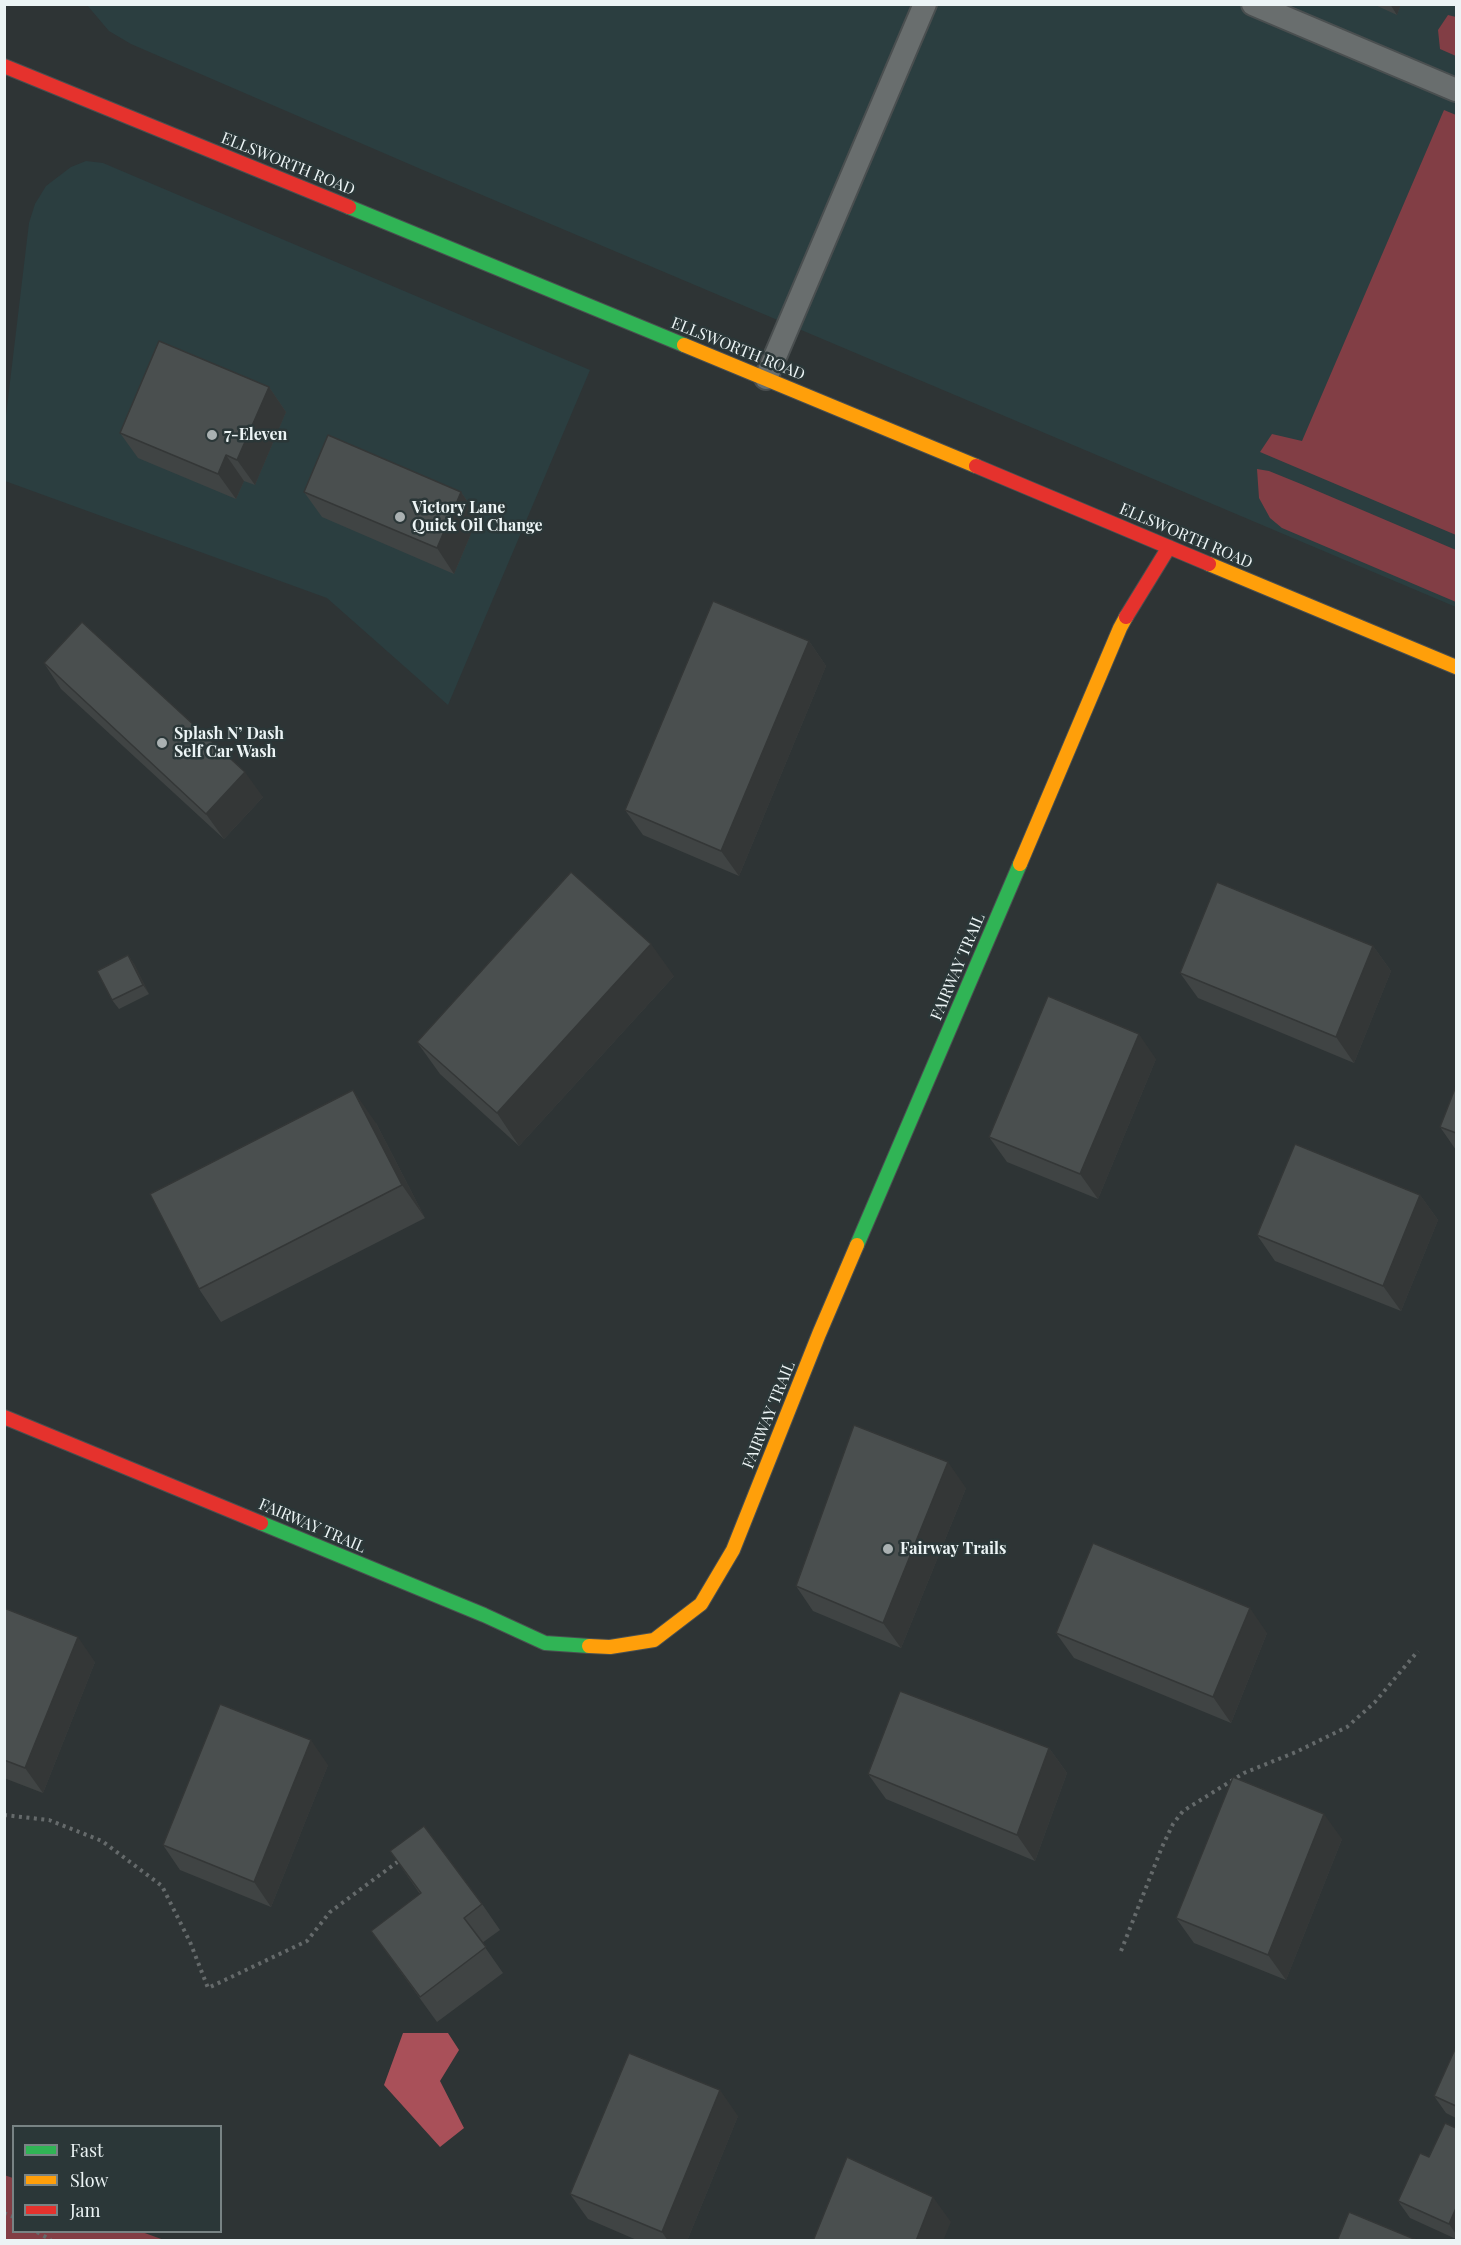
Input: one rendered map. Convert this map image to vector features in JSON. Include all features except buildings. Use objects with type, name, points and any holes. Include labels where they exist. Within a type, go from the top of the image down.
[{"type":"street","name":"ELLSWORTH ROAD","points":[[4,66],[766,378],[1456,668]]},
{"type":"street","name":"FAIRWAY TRAIL","points":[[4,1417],[484,1615],[545,1643],[610,1647],[654,1640],[701,1604],[733,1550],[819,1334],[1120,628],[1169,547]]},
{"type":"lane","points":[[766,378],[925,4]]},
{"type":"lane","points":[[1253,4],[1456,90]]},
{"type":"path","points":[[1121,1951],[1166,1839],[1183,1810],[1244,1773],[1296,1752],[1347,1727],[1376,1702],[1418,1651]]},
{"type":"path","points":[[4,1815],[49,1820],[102,1841],[162,1886],[190,1942],[208,1988],[307,1941],[330,1912],[408,1854]]},
{"type":"shaded area","points":[[87,5],[1456,5],[1456,607],[131,44],[109,31]]},
{"type":"shaded area","points":[[1448,15],[1456,17],[1456,56],[1440,49],[1438,30]]},
{"type":"shaded area","points":[[1444,110],[1456,115],[1456,535],[1260,452],[1272,434],[1302,441]]},
{"type":"shaded area","points":[[86,161],[103,163],[590,370],[448,705],[327,598],[5,481],[5,424],[29,223],[35,204],[46,186],[71,167]]},
{"type":"shaded area","points":[[1257,469],[1269,471],[1301,484],[1456,550],[1456,602],[1282,528],[1270,518],[1259,498]]},
{"type":"shaded area","points":[[403,2033],[448,2033],[459,2050],[440,2081],[464,2128],[440,2147],[384,2085]]},
{"type":"shaded area","points":[[4,2175],[12,2178],[12,2233],[145,2233],[164,2240],[5,2240]]},
{"type":"traffic: fast","points":[[349,207],[684,345]]},
{"type":"traffic: fast","points":[[857,1245],[1020,864]]},
{"type":"traffic: fast","points":[[261,1523],[484,1615],[545,1643],[589,1646]]},
{"type":"traffic: slow","points":[[684,345],[976,466]]},
{"type":"traffic: slow","points":[[1209,564],[1456,667]]},
{"type":"traffic: slow","points":[[1020,864],[1126,617]]},
{"type":"traffic: slow","points":[[589,1646],[610,1647],[654,1640],[701,1604],[733,1550],[857,1245]]},
{"type":"traffic: jam","points":[[4,66],[349,207]]},
{"type":"traffic: jam","points":[[976,466],[1209,564]]},
{"type":"traffic: jam","points":[[1126,617],[1169,547]]},
{"type":"traffic: jam","points":[[4,1417],[261,1523]]},
{"type":"place","name":"7-Eleven","points":[[212,435]]},
{"type":"place","name":"Victory Lane Quick Oil Change","points":[[400,517]]},
{"type":"place","name":"Splash N’ Dash Self Car Wash","points":[[162,743]]},
{"type":"place","name":"Fairway Trails","points":[[888,1549]]}]
